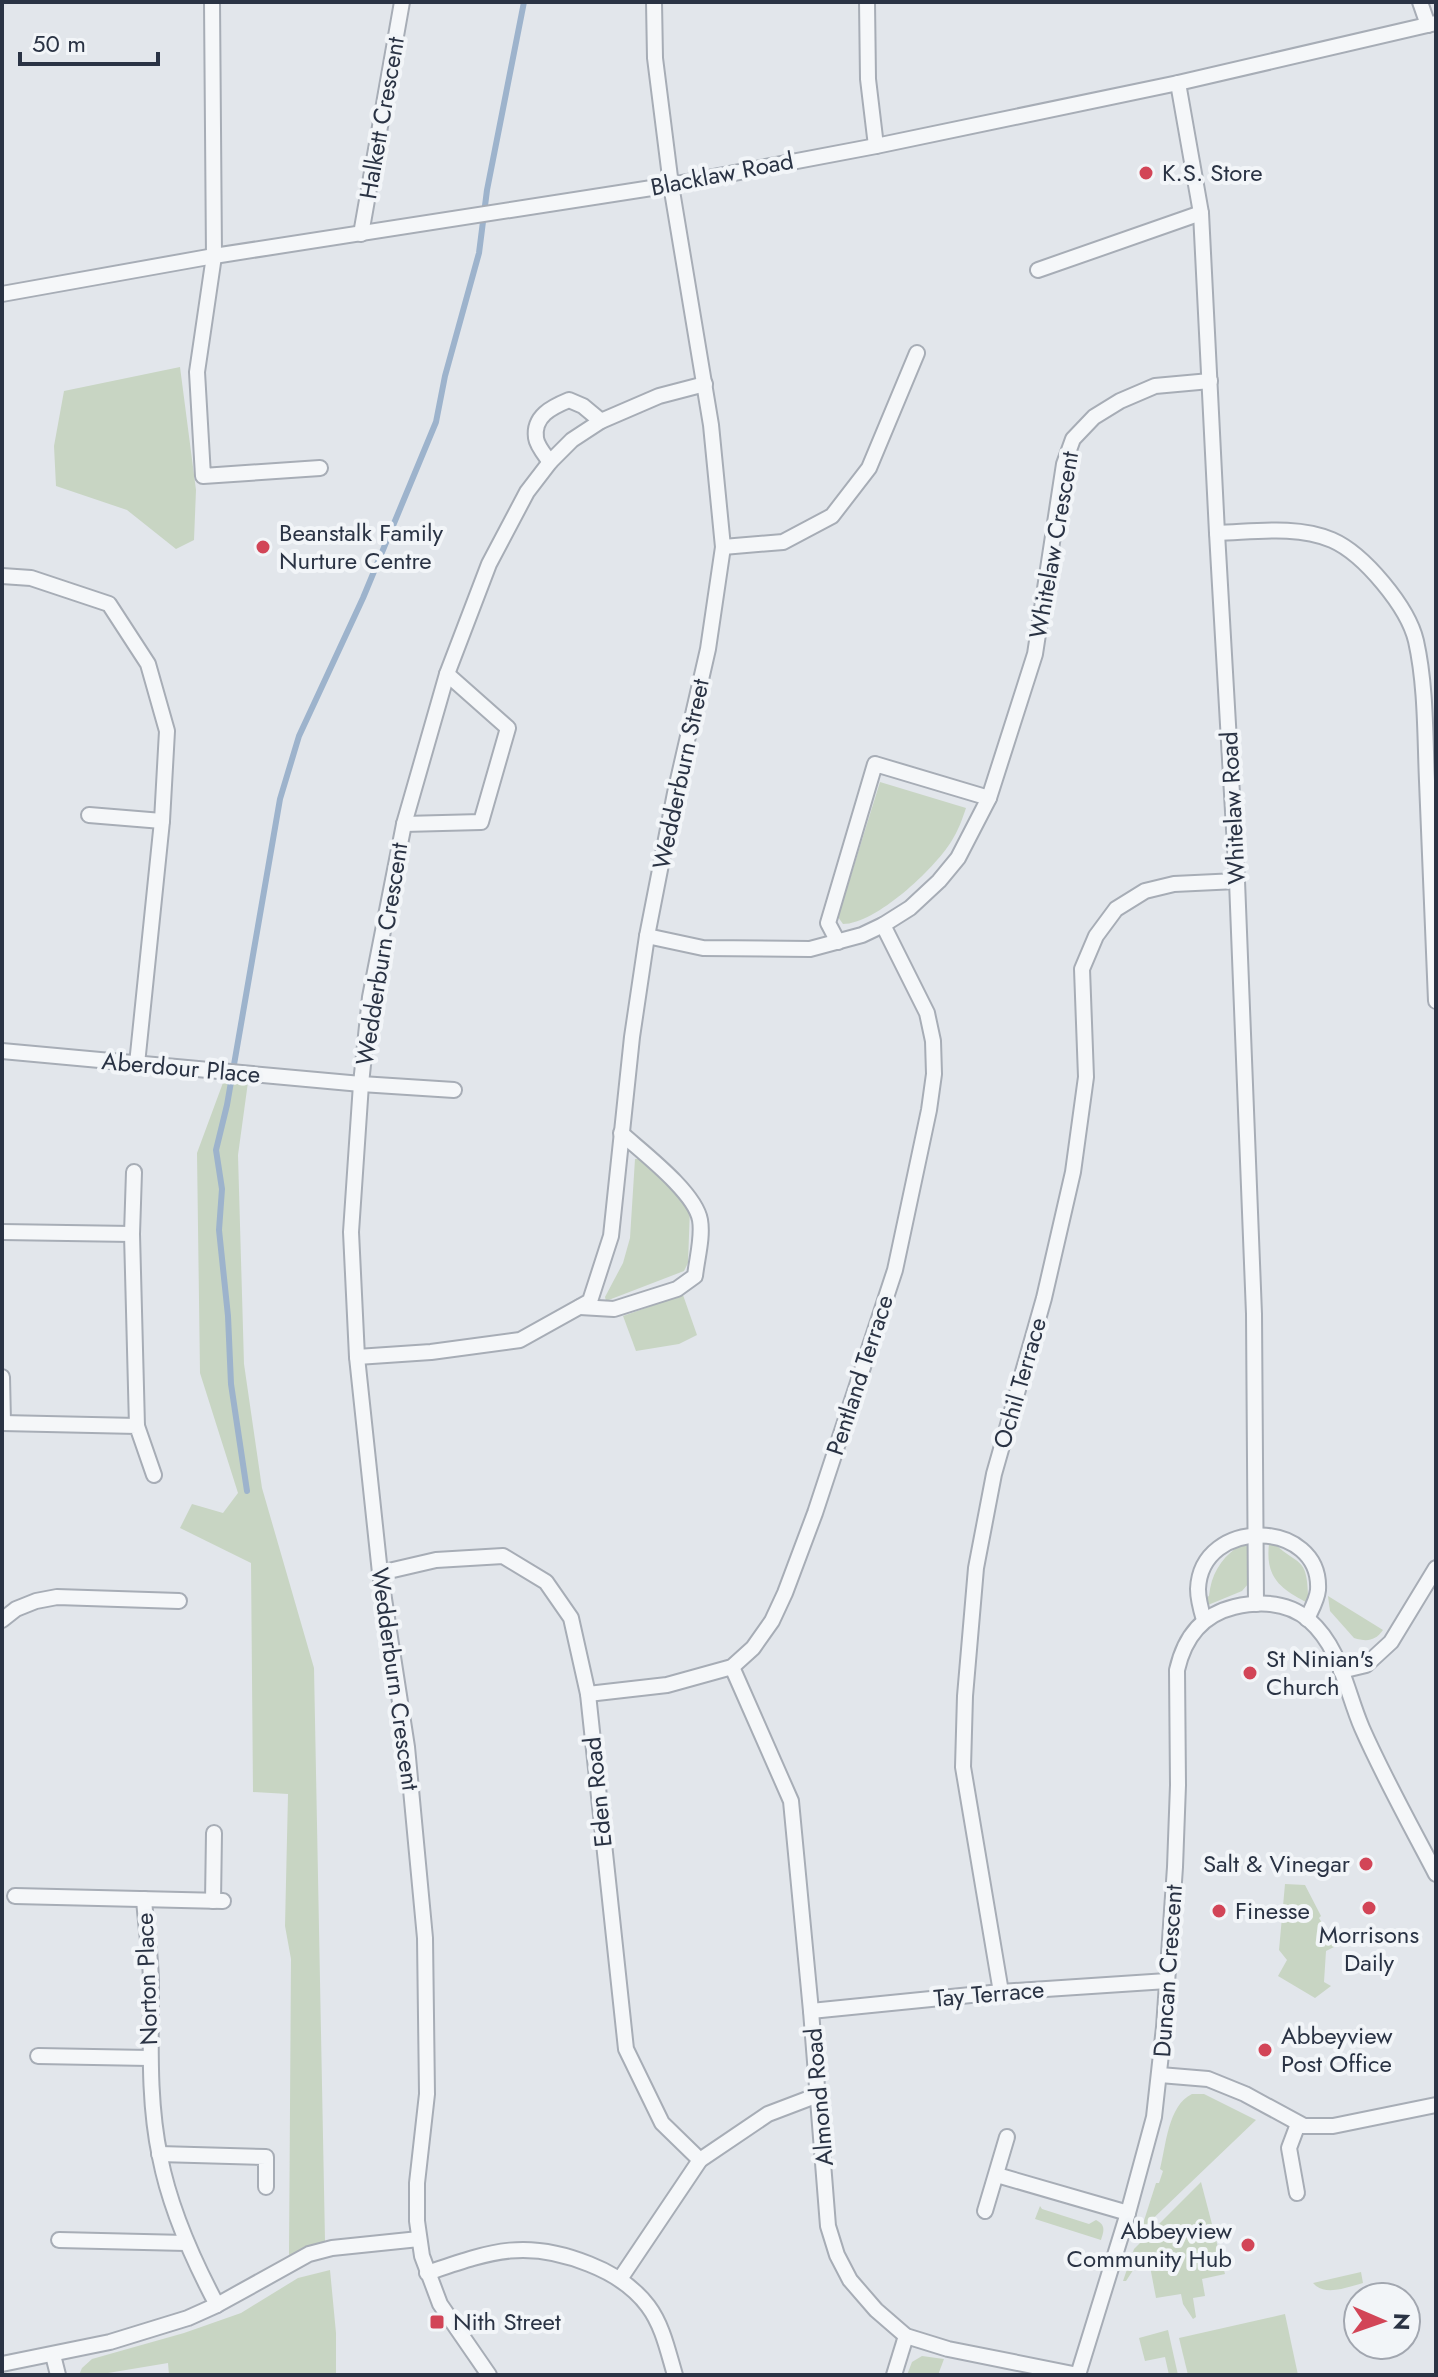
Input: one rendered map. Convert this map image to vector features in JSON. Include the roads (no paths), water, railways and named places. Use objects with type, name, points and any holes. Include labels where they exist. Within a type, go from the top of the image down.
[{"type":"street","points":[[212,2],[214,256],[197,372],[203,476],[320,468]]},
{"type":"street","name":"Halkett Crescent","points":[[361,234],[402,2]]},
{"type":"street","name":"Wedderburn Street","points":[[580,1307],[590,1301],[611,1236],[632,1037],[647,936],[708,649],[723,547],[711,425],[671,185],[655,58],[654,2]]},
{"type":"street","points":[[867,2],[868,79],[876,146]]},
{"type":"street","points":[[1420,2],[1432,24]]},
{"type":"street","name":"Blacklaw Road","points":[[2,294],[214,256],[671,185],[1178,83],[1432,24]]},
{"type":"street","name":"Whitelaw Road","points":[[1178,83],[1201,213],[1237,881],[1254,1299],[1256,1604]]},
{"type":"street","points":[[1038,270],[1201,213]]},
{"type":"street","points":[[723,547],[783,542],[832,516],[869,468],[917,353]]},
{"type":"street","name":"Whitelaw Crescent","points":[[647,936],[703,948],[810,949],[862,935],[883,925],[910,908],[939,881],[958,858],[989,798],[1035,654],[1064,464],[1073,439],[1094,417],[1120,401],[1155,386],[1210,381]]},
{"type":"street","name":"Wedderburn Crescent","points":[[489,2375],[440,2304],[427,2273],[419,2239],[417,2183],[427,2094],[425,1938],[407,1747],[380,1573],[357,1357],[351,1232],[370,997],[404,824],[447,674],[489,564],[527,492],[572,440],[601,421],[659,396],[705,384]]},
{"type":"street","points":[[550,462],[536,441],[537,422],[551,407],[569,400],[583,406],[601,421]]},
{"type":"street","points":[[1217,533],[1281,531],[1308,533],[1333,541],[1356,557],[1393,594],[1406,614],[1415,640],[1430,710],[1436,1001]]},
{"type":"street","points":[[2,576],[31,578],[109,604],[148,664],[167,731],[162,821],[137,1064]]},
{"type":"street","name":"Wedderburn Crescent","points":[[404,824],[481,822],[508,728],[447,674]]},
{"type":"street","points":[[838,942],[828,923],[875,764],[989,798]]},
{"type":"street","points":[[89,815],[162,821]]},
{"type":"street","name":"Ochil Terrace","points":[[1001,1992],[963,1767],[966,1680],[976,1568],[994,1474],[1044,1298],[1073,1172],[1086,1077],[1082,969],[1096,936],[1116,909],[1145,891],[1174,884],[1237,881]]},
{"type":"street","name":"Pentland Terrace","points":[[732,1667],[753,1648],[772,1621],[815,1513],[895,1270],[929,1110],[934,1074],[933,1041],[927,1013],[883,925]]},
{"type":"street","name":"Aberdour Place","points":[[2,1051],[361,1084]]},
{"type":"street","name":"Wedderburn Crescent","points":[[361,1084],[454,1090]]},
{"type":"street","points":[[357,1357],[431,1352],[520,1340],[580,1307],[614,1309],[677,1289],[695,1276],[700,1218],[688,1196],[621,1133]]},
{"type":"street","points":[[134,1172],[132,1234],[137,1426],[154,1475]]},
{"type":"street","points":[[2,1232],[132,1234]]},
{"type":"street","points":[[2,1377],[2,1423],[137,1426]]},
{"type":"street","points":[[1307,1619],[1318,1594],[1318,1578],[1305,1552],[1286,1540],[1256,1536],[1226,1542],[1201,1572],[1198,1599],[1204,1620],[1232,1607],[1276,1604],[1307,1619],[1324,1636],[1333,1650],[1362,1726],[1436,1874]]},
{"type":"street","name":"Eden Road","points":[[380,1573],[436,1560],[503,1556],[546,1582],[571,1618],[588,1694],[626,2049],[662,2123],[700,2160]]},
{"type":"street","points":[[1341,1671],[1366,1665],[1391,1642],[1436,1568]]},
{"type":"street","points":[[2,1620],[16,1609],[57,1597],[179,1601]]},
{"type":"street","name":"Duncan Crescent","points":[[1078,2375],[1154,2117],[1160,2075],[1175,1867],[1177,1670],[1181,1652],[1204,1620]]},
{"type":"street","points":[[588,1694],[667,1685],[732,1667]]},
{"type":"street","name":"Almond Road","points":[[732,1667],[791,1801],[828,2226],[837,2255],[850,2280],[876,2310],[906,2336],[948,2349],[1078,2375]]},
{"type":"street","name":"Norton Place","points":[[15,1896],[218,1901],[214,1833]]},
{"type":"street","name":"Norton Place","points":[[144,1899],[151,1982],[149,2058],[159,2154],[186,2243],[217,2305]]},
{"type":"street","name":"Tay Terrace","points":[[811,2011],[1001,1992],[1167,1981]]},
{"type":"street","name":"Norton Place","points":[[38,2056],[149,2058]]},
{"type":"street","points":[[1160,2075],[1208,2079],[1245,2094],[1298,2124],[1312,2127],[1333,2126],[1436,2105]]},
{"type":"street","points":[[620,2279],[700,2160],[768,2114],[818,2095]]},
{"type":"street","points":[[1297,2193],[1289,2148],[1298,2124]]},
{"type":"street","points":[[985,2211],[1007,2137]]},
{"type":"street","points":[[159,2154],[266,2157],[266,2187]]},
{"type":"street","points":[[997,2175],[1128,2213]]},
{"type":"street","points":[[2,2364],[110,2342],[188,2318],[309,2254],[332,2248],[419,2239]]},
{"type":"street","points":[[59,2240],[186,2243]]},
{"type":"street","points":[[427,2273],[480,2255],[528,2248],[574,2258],[620,2279],[640,2296],[656,2319],[675,2375]]},
{"type":"street","points":[[894,2375],[906,2336]]},
{"type":"street","points":[[53,2355],[58,2375]]},
{"type":"waterway","points":[[247,1491],[231,1384],[219,1230],[222,1189],[216,1150],[227,1105],[280,799],[299,736],[363,598],[436,422],[445,376],[479,253],[487,190],[524,2]]},
{"type":"place","name":"K.S. Store","points":[[1146,173]]},
{"type":"place","name":"Beanstalk Family Nurture Centre","points":[[263,547]]},
{"type":"place","name":"St Ninian's Church","points":[[1250,1673]]},
{"type":"place","name":"Salt & Vinegar","points":[[1366,1864]]},
{"type":"place","name":"Morrisons Daily","points":[[1369,1908]]},
{"type":"place","name":"Finesse","points":[[1219,1911]]},
{"type":"place","name":"Abbeyview Post Office","points":[[1265,2050]]},
{"type":"place","name":"Abbeyview Community Hub","points":[[1248,2245]]},
{"type":"place","name":"Nith Street","points":[[437,2322]]}]
